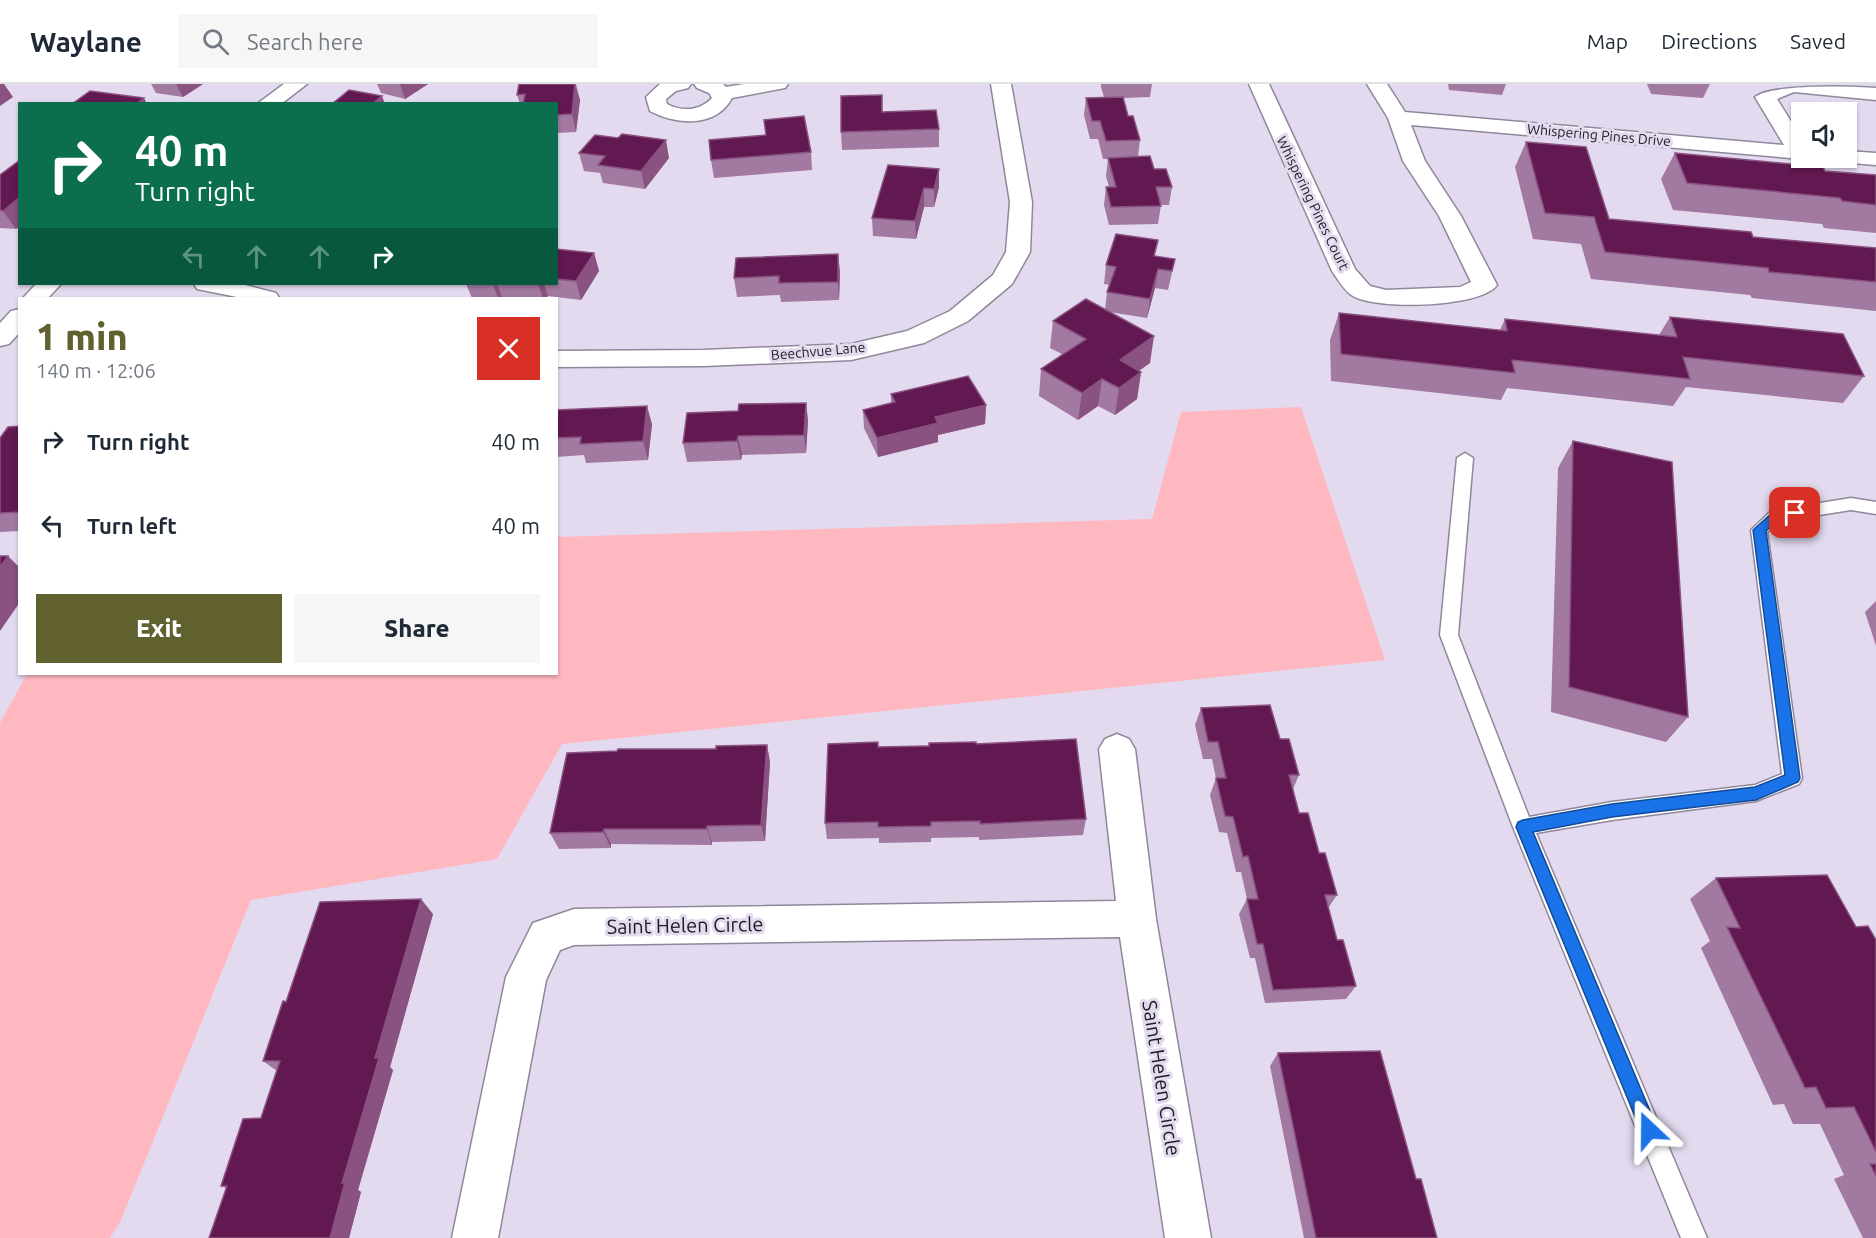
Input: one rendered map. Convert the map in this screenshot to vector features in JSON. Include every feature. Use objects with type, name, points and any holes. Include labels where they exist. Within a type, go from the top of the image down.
[{"type":"street","points":[[270,102],[297,84]]},
{"type":"street","points":[[681,84],[661,92],[656,97],[657,107],[671,114],[693,115],[713,109],[722,99],[713,89]]},
{"type":"street","points":[[713,89],[778,84]]},
{"type":"street","name":"Beechvue Lane","points":[[558,359],[704,358],[851,352],[915,337],[959,316],[1004,279],[1018,252],[1021,202],[1001,84]]},
{"type":"street","name":"Whispering Pines Court","points":[[1259,84],[1344,271],[1361,291],[1386,297],[1464,294],[1485,285],[1450,216],[1414,161],[1398,118],[1377,84]]},
{"type":"street","name":"Whispering Pines Drive","points":[[1791,137],[1765,97],[1792,86],[1876,94]]},
{"type":"street","name":"Whispering Pines Drive","points":[[1398,118],[1791,152]]},
{"type":"street","points":[[1857,158],[1876,159]]},
{"type":"street","points":[[36,297],[48,285]]},
{"type":"street","points":[[212,285],[252,292],[264,297]]},
{"type":"street","points":[[0,338],[18,318]]},
{"type":"street","name":"Saint Helen Circle","points":[[1117,749],[1137,919],[1188,1238]]},
{"type":"street","name":"Saint Helen Circle","points":[[475,1238],[526,977],[547,936],[574,927],[1137,919]]},
{"type":"lane","points":[[1464,458],[1449,634],[1523,827],[1694,1238]]},
{"type":"lane","points":[[1523,827],[1612,811],[1756,794],[1792,778],[1759,530],[1776,516],[1851,504],[1876,508]]},
{"type":"shaded area","points":[[1301,407],[1385,660],[562,744],[497,859],[251,900],[121,1220],[110,1238],[0,1238],[0,723],[26,675],[558,675],[558,537],[1152,519],[1181,412]]},
{"type":"building","points":[[519,84],[575,84],[572,114],[558,115],[558,102],[523,102],[525,94],[517,95]]},
{"type":"building","points":[[349,90],[382,96],[374,102],[334,102]]},
{"type":"building","points":[[90,91],[144,98],[139,102],[75,102]]},
{"type":"building","points":[[882,95],[882,112],[936,110],[939,129],[841,132],[841,96]]},
{"type":"building","points":[[1123,97],[1128,116],[1133,116],[1140,140],[1106,141],[1100,121],[1092,121],[1086,98]]},
{"type":"building","points":[[804,116],[811,152],[711,160],[709,140],[766,135],[764,120]]},
{"type":"building","points":[[622,134],[666,140],[641,171],[598,165],[605,156],[579,153],[595,135],[618,138]]},
{"type":"building","points":[[1526,142],[1586,147],[1609,219],[1751,232],[1753,237],[1876,248],[1876,282],[1769,272],[1768,268],[1605,252],[1594,217],[1545,213]]},
{"type":"building","points":[[1675,153],[1791,164],[1791,168],[1824,168],[1825,171],[1876,175],[1876,205],[1842,201],[1840,198],[1687,183]]},
{"type":"building","points":[[1150,156],[1154,169],[1166,169],[1172,187],[1156,187],[1161,206],[1111,207],[1106,187],[1116,187],[1108,158]]},
{"type":"building","points":[[18,162],[18,199],[3,211],[0,210],[0,175]]},
{"type":"building","points":[[888,165],[939,169],[934,189],[924,188],[915,221],[872,218]]},
{"type":"building","points":[[1116,234],[1158,240],[1154,256],[1175,259],[1172,271],[1158,269],[1150,299],[1107,292],[1116,267],[1106,265]]},
{"type":"building","points":[[558,249],[594,253],[576,281],[558,279]]},
{"type":"building","points":[[838,254],[838,282],[779,283],[779,276],[734,278],[736,258]]},
{"type":"building","points":[[1086,299],[1154,336],[1120,360],[1141,372],[1119,388],[1102,379],[1082,393],[1041,369],[1086,339],[1053,321]]},
{"type":"building","points":[[1339,313],[1507,331],[1505,319],[1677,337],[1670,317],[1843,334],[1864,376],[1683,357],[1690,379],[1512,360],[1515,373],[1341,354]]},
{"type":"building","points":[[968,376],[986,405],[935,417],[938,423],[877,438],[863,410],[895,402],[891,394]]},
{"type":"building","points":[[806,403],[804,435],[738,436],[737,441],[683,443],[687,413],[738,411],[739,404]]},
{"type":"building","points":[[647,406],[643,441],[580,444],[581,437],[558,438],[558,410]]},
{"type":"building","points":[[18,426],[18,512],[0,513],[0,438],[8,427]]},
{"type":"building","points":[[1573,441],[1672,462],[1688,717],[1569,687]]},
{"type":"building","points":[[0,556],[8,556],[0,567]]},
{"type":"building","points":[[1270,705],[1280,739],[1289,739],[1299,775],[1289,775],[1299,813],[1308,813],[1319,853],[1325,853],[1337,895],[1325,895],[1337,940],[1343,940],[1356,986],[1273,990],[1263,944],[1257,944],[1247,899],[1258,899],[1248,856],[1243,857],[1233,817],[1225,816],[1216,778],[1226,778],[1218,742],[1208,742],[1201,708]]},
{"type":"building","points":[[1076,739],[1086,819],[980,824],[980,821],[931,822],[931,826],[878,827],[878,822],[825,823],[828,744],[878,742],[878,747],[929,746],[929,743],[976,742],[976,744]]},
{"type":"building","points":[[767,745],[761,825],[707,826],[707,829],[604,829],[603,832],[550,833],[567,753],[617,751],[618,749],[716,749],[716,746]]},
{"type":"building","points":[[1827,875],[1856,927],[1868,926],[1876,940],[1876,1152],[1854,1107],[1826,1108],[1816,1087],[1805,1088],[1727,927],[1740,928],[1716,878]]},
{"type":"building","points":[[421,899],[375,1058],[379,1058],[342,1183],[345,1182],[330,1238],[209,1238],[227,1186],[221,1186],[243,1119],[261,1118],[280,1061],[263,1061],[320,902]]},
{"type":"building","points":[[1380,1051],[1416,1179],[1421,1179],[1437,1238],[1316,1238],[1278,1053]]},
{"type":"building","points":[[1870,1164],[1876,1164],[1876,1176]]},
{"type":"route","points":[[1649,1130],[1523,827],[1612,811],[1756,794],[1792,778],[1759,530],[1776,516],[1795,513]]}]
